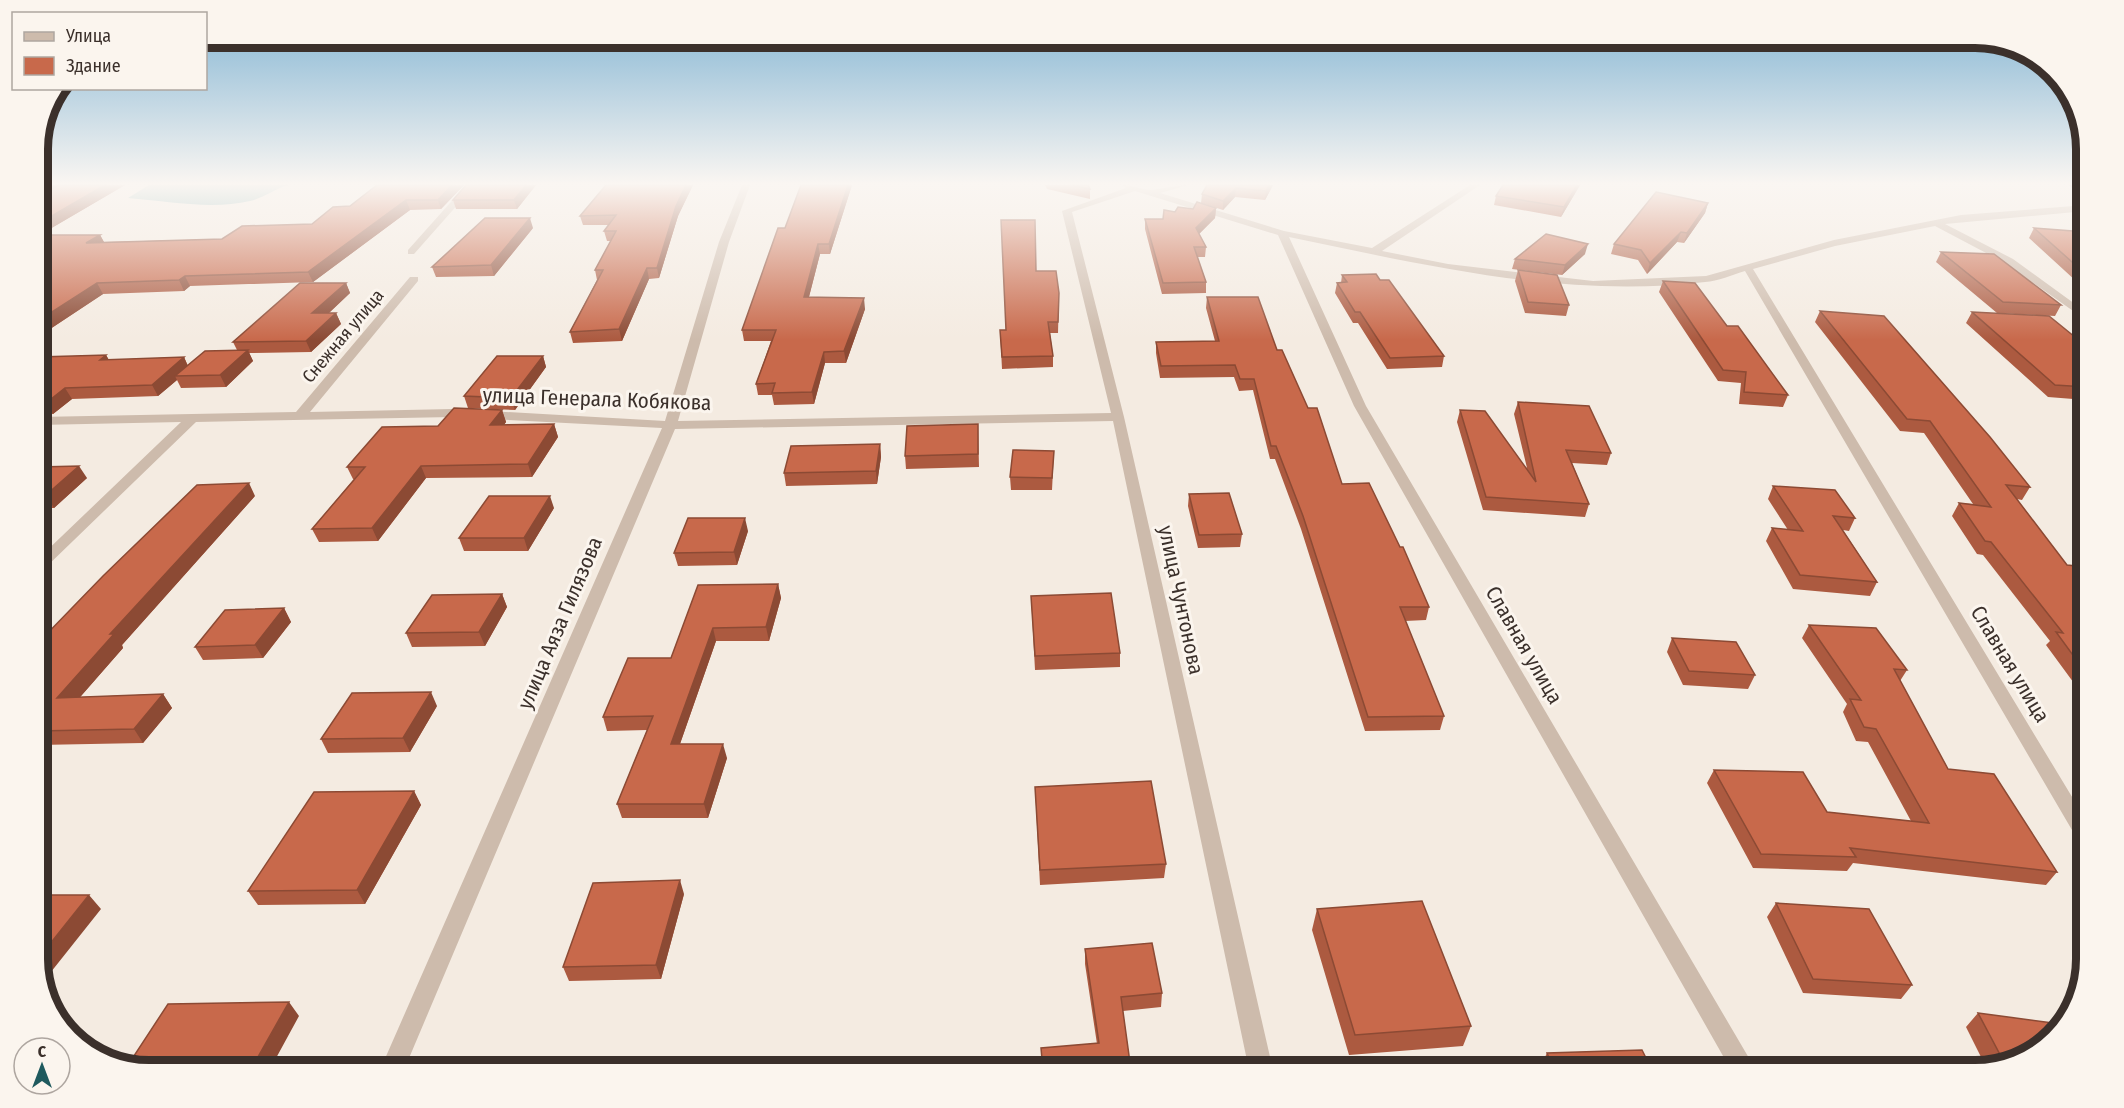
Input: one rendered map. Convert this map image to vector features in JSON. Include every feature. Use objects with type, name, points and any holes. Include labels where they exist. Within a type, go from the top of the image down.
[{"type":"street","points":[[411,252],[425,237]]},
{"type":"street","name":"улица Аяза Гилязова","points":[[397,1060],[670,424],[726,237]]},
{"type":"street","name":"улица Чунтонова","points":[[1072,237],[1118,417],[1259,1060]]},
{"type":"street","name":"Славная улица","points":[[1284,237],[1360,406],[1738,1060]]},
{"type":"street","points":[[1300,237],[1448,267],[1593,284],[1706,279],[1834,243],[1866,237]]},
{"type":"street","points":[[1373,252],[1397,237]]},
{"type":"street","points":[[1962,237],[2009,261],[2076,310]]},
{"type":"street","name":"Славная улица","points":[[1747,267],[2076,819]]},
{"type":"street","name":"Снежная улица","points":[[300,416],[414,279]]},
{"type":"street","name":"улица Генерала Кобякова","points":[[48,422],[453,413],[670,424],[1118,417]]},
{"type":"street","points":[[48,557],[193,418]]},
{"type":"building","points":[[48,237],[97,237],[86,243],[222,239],[226,237],[356,237],[308,272],[185,276],[179,280],[97,283],[48,315]]},
{"type":"building","points":[[465,237],[514,237],[491,265],[432,267]]},
{"type":"building","points":[[613,237],[667,237],[657,268],[647,268],[619,329],[570,332],[603,270],[595,270]]},
{"type":"building","points":[[775,237],[831,237],[829,244],[818,244],[804,297],[864,298],[844,351],[824,352],[812,392],[772,393],[775,383],[756,384],[776,330],[742,330]]},
{"type":"building","points":[[1002,237],[1035,237],[1036,271],[1056,271],[1059,293],[1058,322],[1048,322],[1053,356],[1002,357],[1000,330],[1006,330]]},
{"type":"building","points":[[1150,237],[1201,237],[1206,247],[1194,247],[1206,282],[1163,283]]},
{"type":"building","points":[[1543,237],[1557,237],[1588,244],[1565,265],[1515,259]]},
{"type":"building","points":[[1620,237],[1676,237],[1650,263],[1641,250],[1614,244]]},
{"type":"building","points":[[2044,237],[2076,237],[2076,266]]},
{"type":"building","points":[[1941,252],[1994,254],[2061,305],[2003,302]]},
{"type":"building","points":[[1518,270],[1557,275],[1569,305],[1528,302]]},
{"type":"building","points":[[1376,274],[1380,280],[1389,280],[1444,356],[1390,358],[1360,312],[1355,312],[1337,283],[1347,282],[1342,275]]},
{"type":"building","points":[[1663,281],[1695,283],[1727,326],[1738,326],[1788,395],[1744,392],[1746,372],[1723,370]]},
{"type":"building","points":[[300,283],[346,283],[312,313],[336,313],[306,341],[233,342]]},
{"type":"building","points":[[1207,297],[1258,297],[1277,350],[1282,350],[1308,408],[1317,408],[1342,484],[1369,483],[1400,547],[1403,547],[1429,607],[1400,607],[1444,716],[1368,717],[1303,516],[1276,446],[1271,446],[1254,379],[1240,379],[1235,365],[1161,366],[1156,342],[1219,341]]},
{"type":"building","points":[[1820,311],[1884,316],[1990,437],[2030,487],[2006,485],[2067,565],[2076,566],[2076,659],[2056,632],[2063,633],[1991,542],[1985,541],[1959,503],[1991,507],[1930,421],[1907,419]]},
{"type":"building","points":[[1972,312],[2049,316],[2076,338],[2076,386],[2055,385]]},
{"type":"building","points":[[248,350],[220,375],[175,376],[205,351]]},
{"type":"building","points":[[106,355],[100,360],[184,357],[152,385],[65,388],[48,401],[48,357]]},
{"type":"building","points":[[497,356],[543,356],[511,398],[464,396]]},
{"type":"building","points":[[1518,402],[1589,406],[1611,453],[1566,450],[1589,504],[1486,497],[1460,410],[1485,411],[1536,482]]},
{"type":"building","points":[[454,408],[502,410],[490,425],[554,424],[528,464],[421,466],[372,528],[312,529],[365,467],[347,467],[382,427],[438,426]]},
{"type":"building","points":[[978,424],[978,454],[905,456],[907,426]]},
{"type":"building","points":[[880,444],[876,471],[784,473],[791,446]]},
{"type":"building","points":[[1013,450],[1054,451],[1052,478],[1010,477]]},
{"type":"building","points":[[79,466],[48,493],[48,467]]},
{"type":"building","points":[[249,483],[110,634],[114,634],[57,698],[163,694],[134,729],[48,731],[48,633],[197,485]]},
{"type":"building","points":[[1773,486],[1835,490],[1855,518],[1833,516],[1877,582],[1800,575],[1772,528],[1803,531]]},
{"type":"building","points":[[1229,493],[1242,534],[1199,535],[1189,494]]},
{"type":"building","points":[[489,496],[550,496],[524,538],[459,538]]},
{"type":"building","points":[[688,518],[745,518],[734,552],[674,553]]},
{"type":"building","points":[[778,584],[766,627],[713,628],[671,744],[723,744],[704,804],[617,804],[653,716],[603,717],[628,658],[671,658],[698,585]]},
{"type":"building","points":[[1111,593],[1120,653],[1035,656],[1031,596]]},
{"type":"building","points":[[502,594],[479,632],[406,633],[432,595]]},
{"type":"building","points":[[284,608],[255,645],[195,647],[225,610]]},
{"type":"building","points":[[1809,625],[1876,628],[1907,670],[1894,669],[1948,769],[1994,774],[2057,872],[1850,848],[1856,857],[1761,854],[1714,770],[1803,772],[1827,812],[1929,823],[1876,729],[1864,727],[1850,699],[1861,700]]},
{"type":"building","points":[[1672,638],[1736,642],[1755,675],[1689,671]]},
{"type":"building","points":[[431,692],[403,738],[321,739],[352,693]]},
{"type":"building","points":[[1151,781],[1166,864],[1040,870],[1035,787]]},
{"type":"building","points":[[414,791],[357,890],[248,891],[314,792]]},
{"type":"building","points":[[680,880],[656,965],[563,967],[593,883]]},
{"type":"building","points":[[48,895],[89,895],[48,946]]},
{"type":"building","points":[[1422,901],[1471,1026],[1355,1035],[1317,909]]},
{"type":"building","points":[[1776,903],[1869,909],[1912,985],[1813,979]]},
{"type":"building","points":[[1152,943],[1162,993],[1121,997],[1130,1060],[1042,1060],[1041,1048],[1099,1043],[1085,949]]},
{"type":"building","points":[[289,1002],[256,1060],[132,1058],[168,1004]]},
{"type":"building","points":[[1978,1013],[2053,1023],[2031,1043],[2020,1050],[2001,1056]]},
{"type":"building","points":[[1642,1050],[1647,1060],[1550,1060],[1547,1053]]}]
